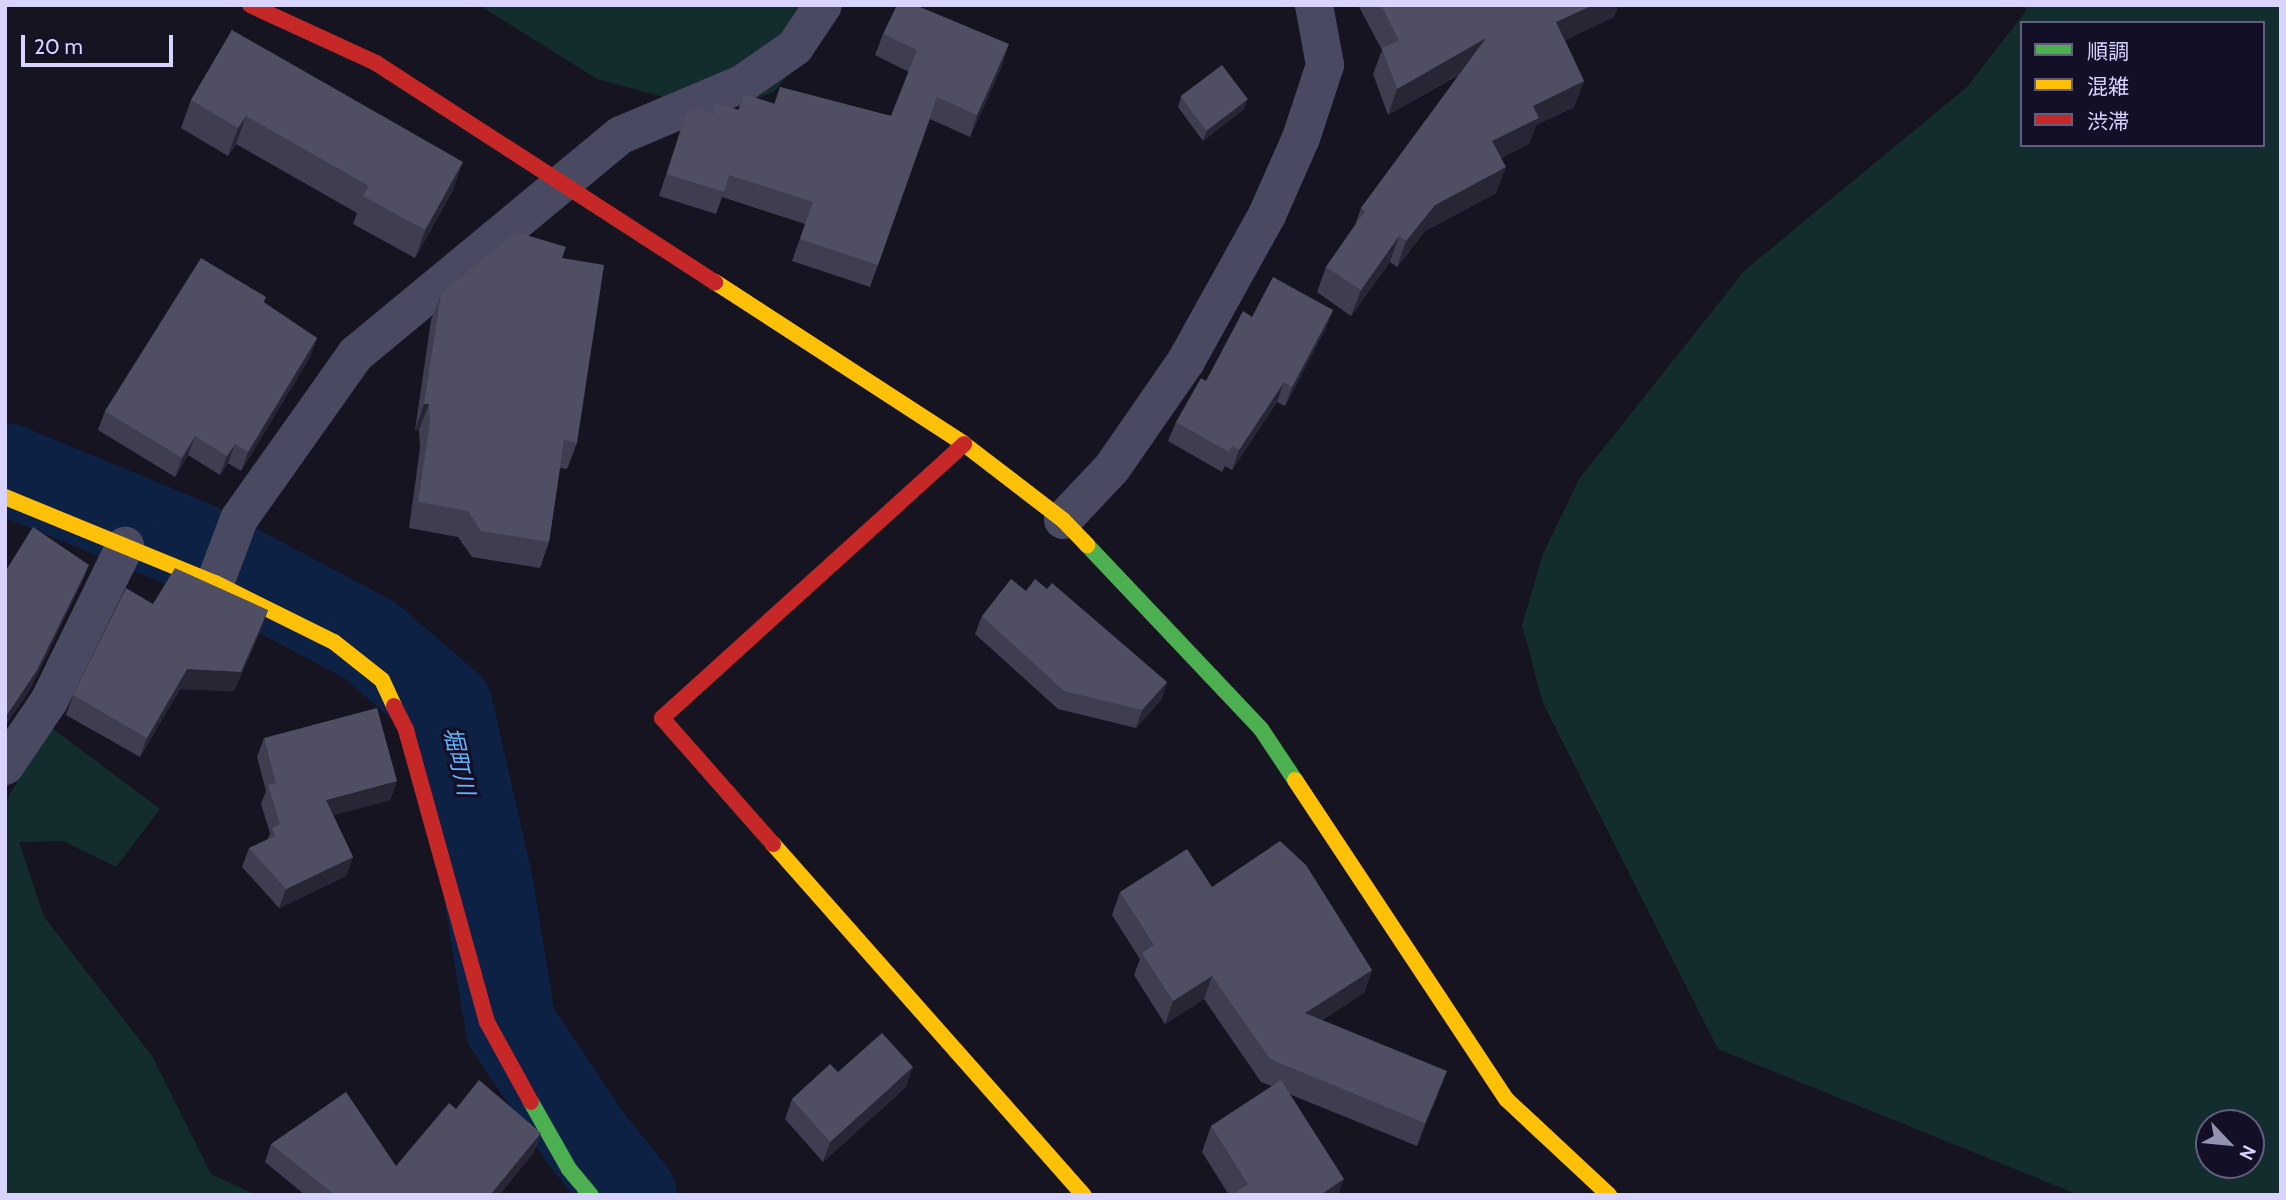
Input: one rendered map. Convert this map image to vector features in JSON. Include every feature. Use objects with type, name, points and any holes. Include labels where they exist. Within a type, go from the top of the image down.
[{"type":"street","points":[[250,5],[376,63],[964,444],[1063,520],[1261,729],[1506,1099],[1608,1195]]},
{"type":"street","points":[[215,583],[239,519],[356,354],[621,135],[742,83],[795,47],[823,5]]},
{"type":"street","points":[[1063,520],[1112,468],[1186,361],[1267,215],[1301,138],[1325,65],[1314,5]]},
{"type":"street","points":[[964,444],[662,718],[1084,1195]]},
{"type":"street","points":[[5,497],[215,583],[334,642],[382,680],[406,730],[487,1023],[569,1169],[591,1195]]},
{"type":"street","points":[[5,766],[49,701],[125,546]]},
{"type":"green space","points":[[479,5],[835,5],[801,59],[774,92],[719,112],[597,79]]},
{"type":"green space","points":[[2025,5],[2281,5],[2281,1195],[2079,1195],[1718,1049],[1543,703],[1522,625],[1543,554],[1579,479],[1745,270],[1967,87],[2026,11]]},
{"type":"green space","points":[[49,726],[160,809],[116,867],[63,841],[19,842],[44,917],[152,1056],[211,1174],[256,1195],[5,1195],[5,803]]},
{"type":"building","points":[[897,5],[915,5],[1009,44],[977,115],[937,97],[878,265],[800,239],[813,202],[729,175],[724,192],[667,174],[686,113],[697,108],[713,114],[716,103],[739,110],[744,94],[775,104],[780,87],[891,116],[917,50],[883,34]]},
{"type":"building","points":[[1381,5],[1593,5],[1556,22],[1584,81],[1533,106],[1539,118],[1492,141],[1506,167],[1435,205],[1406,241],[1399,236],[1361,290],[1326,267],[1365,211],[1361,208],[1486,38],[1397,89],[1382,48],[1399,41]]},
{"type":"building","points":[[232,30],[463,162],[425,230],[363,196],[369,186],[246,116],[238,128],[191,100]]},
{"type":"building","points":[[1222,65],[1248,99],[1206,131],[1180,96]]},
{"type":"building","points":[[516,232],[566,247],[562,258],[604,265],[577,443],[564,440],[549,542],[481,531],[468,511],[418,502],[430,422],[429,404],[424,404],[441,294]]},
{"type":"building","points":[[201,258],[266,297],[263,302],[317,338],[248,452],[235,444],[227,456],[195,436],[182,458],[105,411]]},
{"type":"building","points":[[1273,277],[1333,310],[1292,387],[1284,382],[1239,450],[1232,446],[1229,452],[1176,422],[1201,378],[1206,381],[1243,311],[1252,317]]},
{"type":"building","points":[[33,527],[89,565],[37,670],[5,718],[5,572]]},
{"type":"building","points":[[175,568],[268,610],[241,672],[187,669],[147,738],[73,695],[126,588],[153,604]]},
{"type":"building","points":[[1011,579],[1026,591],[1035,579],[1047,589],[1052,583],[1167,682],[1142,710],[1064,691],[982,616]]},
{"type":"building","points":[[377,708],[397,781],[326,800],[353,857],[286,889],[249,848],[275,836],[272,828],[280,824],[268,785],[276,783],[264,738]]},
{"type":"building","points":[[1280,841],[1306,865],[1372,970],[1305,1013],[1447,1071],[1425,1123],[1270,1059],[1212,976],[1173,1001],[1142,953],[1154,945],[1120,892],[1187,849],[1212,887]]},
{"type":"building","points":[[882,1033],[913,1067],[830,1142],[792,1099],[830,1064],[838,1072]]},
{"type":"building","points":[[479,1080],[541,1133],[490,1195],[335,1195],[271,1144],[346,1092],[396,1166],[449,1103],[456,1109]]},
{"type":"building","points":[[1281,1080],[1344,1179],[1320,1195],[1231,1195],[1248,1184],[1211,1126]]},
{"type":"waterway","name":"堀町川","points":[[5,468],[193,546],[370,640],[447,707],[488,888],[510,1025],[584,1136],[631,1195]]},
{"type":"traffic: fast","points":[[1087,545],[1261,729],[1295,780]]},
{"type":"traffic: fast","points":[[531,1102],[569,1169],[591,1195]]},
{"type":"traffic: slow","points":[[715,282],[964,444],[1063,520],[1087,545]]},
{"type":"traffic: slow","points":[[5,497],[215,583],[334,642],[382,680],[394,706]]},
{"type":"traffic: slow","points":[[1295,780],[1506,1099],[1609,1195]]},
{"type":"traffic: slow","points":[[773,844],[1084,1195]]},
{"type":"traffic: jam","points":[[250,5],[376,63],[715,282]]},
{"type":"traffic: jam","points":[[773,844],[662,718],[964,444]]},
{"type":"traffic: jam","points":[[394,706],[406,730],[487,1022],[531,1102]]}]
